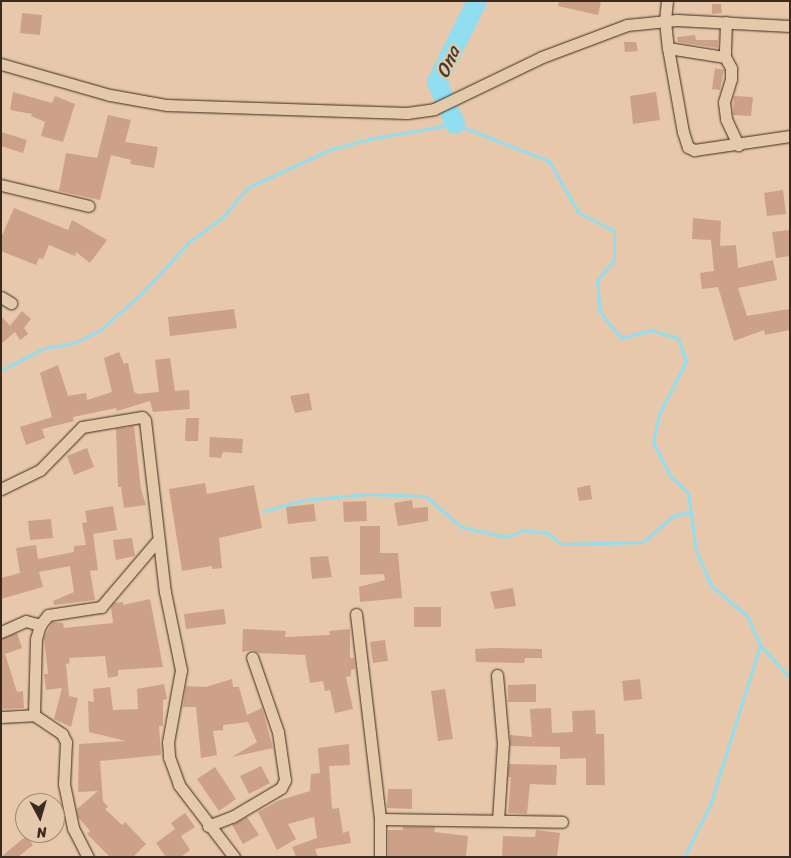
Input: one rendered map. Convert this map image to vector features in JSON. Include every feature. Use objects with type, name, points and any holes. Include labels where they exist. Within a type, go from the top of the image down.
[{"type":"street","points":[[667,1],[665,21],[668,48],[683,132],[688,147],[694,150],[790,136]]},
{"type":"street","points":[[1,64],[110,95],[167,105],[289,112],[407,113],[434,110],[542,57],[627,25],[665,21],[790,26]]},
{"type":"street","points":[[726,22],[725,58],[731,73],[724,102],[726,119],[738,145]]},
{"type":"street","points":[[668,48],[725,58]]},
{"type":"street","points":[[2,189],[89,206]]},
{"type":"street","points":[[1,488],[40,470],[82,427],[142,417],[158,540],[181,670],[169,757],[179,784],[208,826],[234,857]]},
{"type":"street","points":[[34,715],[36,639],[40,625],[48,615],[101,607],[158,540]]},
{"type":"street","points":[[356,614],[380,818],[380,857]]},
{"type":"street","points":[[1,632],[26,621],[40,625]]},
{"type":"street","points":[[208,826],[232,817],[281,788],[285,780],[278,732],[252,658]]},
{"type":"street","points":[[497,675],[503,743],[498,820]]},
{"type":"street","points":[[1,717],[34,715],[53,726],[66,742],[64,784],[73,828],[88,857]]},
{"type":"street","points":[[380,818],[562,822]]},
{"type":"building","points":[[559,1],[601,1],[598,15],[558,6]]},
{"type":"building","points":[[712,4],[721,4],[722,13],[712,14]]},
{"type":"building","points":[[22,13],[42,15],[40,35],[20,33]]},
{"type":"building","points":[[695,35],[696,40],[718,40],[718,48],[678,42],[677,37]]},
{"type":"building","points":[[624,42],[636,42],[638,51],[625,52]]},
{"type":"building","points":[[715,68],[724,70],[720,90],[712,89]]},
{"type":"building","points":[[13,92],[52,103],[55,96],[75,104],[63,142],[41,136],[45,122],[31,116],[32,114],[10,110]]},
{"type":"building","points":[[656,92],[660,120],[633,124],[630,96]]},
{"type":"building","points":[[734,96],[753,97],[751,116],[733,115]]},
{"type":"building","points":[[108,115],[131,120],[125,142],[158,147],[154,168],[130,164],[131,160],[111,155],[100,200],[59,191],[66,153],[97,158]]},
{"type":"building","points":[[1,132],[27,140],[23,153],[1,146]]},
{"type":"building","points":[[783,190],[786,214],[767,216],[764,193]]},
{"type":"building","points":[[14,208],[68,230],[72,220],[107,240],[90,263],[76,252],[75,256],[49,245],[43,259],[39,258],[36,265],[1,251],[1,238]]},
{"type":"building","points":[[693,218],[721,221],[720,246],[736,245],[738,268],[773,260],[777,280],[738,288],[747,316],[790,309],[790,330],[765,335],[764,330],[734,341],[718,287],[702,289],[700,273],[714,271],[711,240],[692,239]]},
{"type":"building","points":[[790,230],[790,256],[776,258],[772,232]]},
{"type":"building","points":[[234,309],[237,328],[170,336],[168,317]]},
{"type":"building","points":[[22,311],[31,319],[24,328],[28,334],[20,340],[15,332],[1,344],[1,316],[10,326]]},
{"type":"building","points":[[119,352],[124,364],[128,363],[134,392],[138,394],[159,392],[155,360],[170,358],[175,391],[189,390],[190,409],[153,412],[150,401],[117,411],[116,408],[73,417],[74,421],[42,429],[45,438],[26,445],[20,427],[52,417],[40,373],[58,365],[68,396],[86,393],[87,400],[112,392],[104,358]]},
{"type":"building","points":[[309,393],[312,410],[295,413],[290,396]]},
{"type":"building","points":[[186,418],[199,418],[198,441],[185,441]]},
{"type":"building","points":[[134,426],[141,489],[146,505],[124,508],[121,487],[118,487],[116,429]]},
{"type":"building","points":[[210,437],[243,439],[242,453],[223,452],[221,458],[209,457]]},
{"type":"building","points":[[87,448],[94,467],[74,475],[67,456]]},
{"type":"building","points":[[205,483],[207,494],[254,485],[262,528],[219,538],[222,568],[212,569],[212,566],[182,571],[169,489]]},
{"type":"building","points":[[590,485],[592,499],[579,501],[577,488]]},
{"type":"building","points":[[412,500],[413,508],[428,507],[428,521],[398,526],[394,503]]},
{"type":"building","points":[[366,501],[367,521],[344,522],[343,502]]},
{"type":"building","points":[[314,504],[316,521],[288,524],[286,507]]},
{"type":"building","points":[[113,506],[117,530],[93,534],[98,570],[90,571],[95,600],[54,605],[53,601],[74,592],[70,566],[39,572],[43,587],[1,599],[1,578],[20,573],[16,548],[36,545],[38,559],[74,552],[74,546],[86,545],[82,523],[87,522],[85,511]]},
{"type":"building","points":[[51,519],[53,538],[30,540],[28,521]]},
{"type":"building","points":[[360,526],[380,526],[380,553],[398,553],[402,598],[360,602],[359,587],[385,580],[384,574],[360,575]]},
{"type":"building","points":[[132,538],[135,556],[116,560],[113,540]]},
{"type":"building","points":[[328,556],[332,577],[312,579],[310,557]]},
{"type":"building","points":[[513,588],[516,606],[495,609],[490,592]]},
{"type":"building","points":[[150,599],[163,667],[118,670],[118,676],[108,678],[105,656],[69,658],[70,663],[66,664],[69,696],[78,698],[71,727],[54,719],[62,688],[46,690],[44,674],[48,674],[44,638],[52,622],[63,623],[64,628],[113,623],[111,607],[114,603],[123,602],[123,605]]},
{"type":"building","points":[[414,607],[441,607],[441,627],[414,627]]},
{"type":"building","points":[[224,609],[226,624],[186,629],[184,614]]},
{"type":"building","points":[[243,629],[286,631],[285,637],[330,635],[329,631],[350,629],[350,658],[354,658],[355,669],[351,670],[351,676],[346,677],[353,709],[335,713],[330,690],[325,691],[323,681],[310,683],[305,655],[258,653],[253,650],[242,652]]},
{"type":"building","points":[[17,633],[22,648],[5,654],[17,692],[23,691],[24,708],[1,709],[1,639]]},
{"type":"building","points":[[385,640],[388,661],[373,663],[370,642]]},
{"type":"building","points":[[475,649],[542,649],[542,658],[525,658],[524,663],[476,662]]},
{"type":"building","points":[[232,679],[233,687],[239,687],[247,715],[262,708],[273,748],[232,757],[257,742],[248,722],[223,725],[223,730],[213,731],[217,755],[201,758],[196,707],[183,707],[186,686],[206,687]]},
{"type":"building","points":[[640,679],[642,699],[624,701],[622,681]]},
{"type":"building","points":[[164,684],[167,699],[163,700],[163,726],[159,726],[161,755],[100,761],[103,801],[108,807],[105,809],[122,825],[125,822],[146,844],[133,857],[110,857],[87,834],[90,831],[78,817],[77,809],[98,791],[78,792],[79,744],[126,741],[89,732],[88,701],[94,702],[93,689],[110,687],[113,710],[138,709],[137,689]]},
{"type":"building","points":[[536,684],[536,702],[508,702],[508,685]]},
{"type":"building","points":[[445,689],[453,739],[438,741],[431,691]]},
{"type":"building","points":[[551,708],[552,733],[573,732],[572,711],[595,710],[596,734],[604,734],[605,785],[586,785],[586,758],[560,759],[560,747],[510,746],[510,735],[532,737],[530,709]]},
{"type":"building","points":[[349,744],[350,765],[329,766],[332,809],[339,808],[343,833],[349,831],[351,843],[315,849],[318,857],[296,857],[292,847],[317,838],[314,817],[288,824],[296,839],[277,850],[258,812],[280,800],[310,791],[311,774],[320,773],[318,748]]},
{"type":"building","points":[[509,764],[557,765],[556,785],[530,784],[527,814],[508,813],[511,777],[508,777]]},
{"type":"building","points":[[261,766],[270,783],[249,794],[240,776]]},
{"type":"building","points":[[215,767],[236,799],[219,811],[197,779]]},
{"type":"building","points":[[388,789],[412,789],[412,809],[387,808]]},
{"type":"building","points":[[185,813],[195,827],[181,836],[190,850],[181,857],[166,857],[156,843],[175,829],[171,823]]},
{"type":"building","points":[[247,817],[259,835],[243,844],[232,825]]},
{"type":"building","points":[[403,827],[435,827],[434,832],[468,836],[466,857],[388,857],[388,830],[403,830]]},
{"type":"building","points":[[536,830],[560,833],[557,857],[502,857],[503,836],[535,837]]},
{"type":"building","points":[[18,843],[31,843],[33,845],[18,857],[1,857]]},
{"type":"waterway","name":"Ona","points":[[455,124],[437,82],[477,1]]},
{"type":"waterway","points":[[1,370],[44,348],[74,343],[99,331],[143,292],[189,242],[223,217],[247,188],[329,150],[369,139],[455,124],[549,161],[578,212],[614,231],[614,260],[597,280],[600,312],[621,338],[650,330],[678,338],[686,361],[659,414],[653,442],[670,476],[688,493],[696,551],[711,585],[748,617],[760,645],[790,678]]},
{"type":"waterway","points":[[264,511],[304,500],[367,494],[425,496],[462,527],[506,537],[523,530],[548,533],[561,544],[643,542],[673,516],[690,511]]},
{"type":"waterway","points":[[684,857],[710,805],[760,645]]}]
